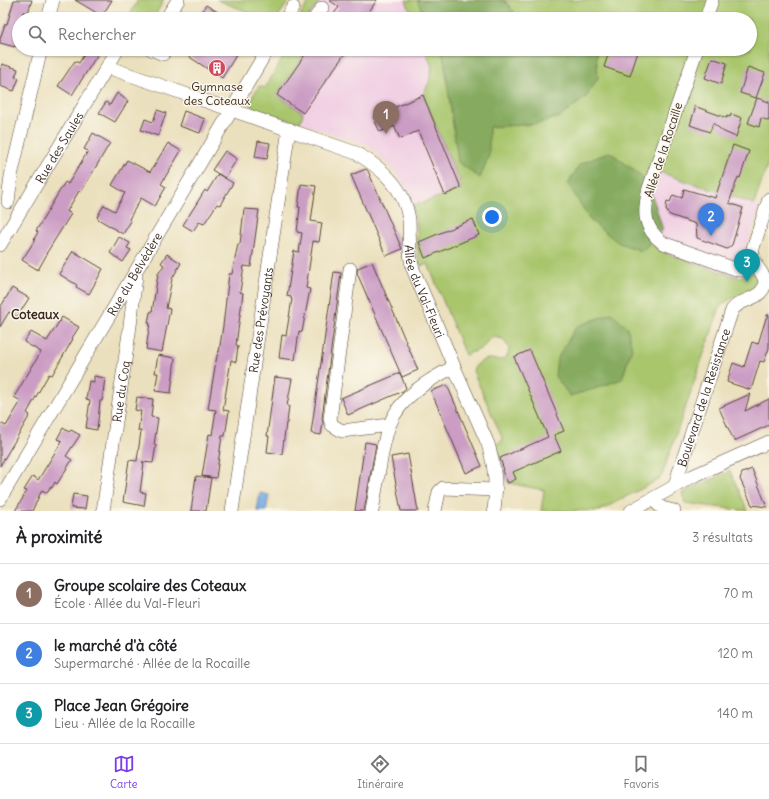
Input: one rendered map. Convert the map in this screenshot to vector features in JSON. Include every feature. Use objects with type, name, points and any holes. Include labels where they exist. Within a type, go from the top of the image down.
[{"type":"street","points":[[50,12],[53,0]]},
{"type":"street","points":[[170,12],[178,0]]},
{"type":"street","points":[[708,12],[712,0]]},
{"type":"street","points":[[319,12],[322,8]]},
{"type":"street","points":[[20,211],[4,201],[39,56]]},
{"type":"street","name":"Rue des Saules","points":[[0,245],[114,56]]},
{"type":"street","name":"Rue du Belvédère","points":[[0,499],[264,56]]},
{"type":"street","name":"Allée de la Rocaille","points":[[695,56],[650,188],[645,208],[647,222],[654,236],[663,244],[738,270],[746,270],[753,264],[762,267]]},
{"type":"street","name":"Allée du Val-Fleuri","points":[[107,67],[356,152],[378,166],[388,176],[396,186],[406,208],[409,220],[410,259],[413,269],[488,444],[494,467],[496,490],[494,511]]},
{"type":"street","name":"Rue des Prévoyants","points":[[232,511],[289,128]]},
{"type":"street","points":[[0,188],[11,176]]},
{"type":"street","points":[[765,293],[765,276],[762,267],[753,259],[753,248],[769,199]]},
{"type":"street","points":[[350,269],[330,420],[332,425],[342,431],[389,425]]},
{"type":"street","name":"Rue du Coq","points":[[103,511],[130,326],[136,271]]},
{"type":"street","name":"Boulevard de la Résistance","points":[[675,485],[732,310],[737,304],[765,293]]},
{"type":"street","points":[[372,511],[384,440],[389,425],[405,401],[415,392],[430,379],[454,367]]},
{"type":"street","points":[[631,511],[675,485],[722,462],[769,442]]},
{"type":"street","points":[[435,511],[439,492],[443,488],[496,490]]},
{"type":"street","points":[[652,499],[662,508],[674,511]]},
{"type":"shaded area","points":[[311,0],[406,0],[410,12],[302,12]]},
{"type":"shaded area","points":[[284,56],[428,56],[432,67],[429,82],[423,96],[460,180],[461,188],[412,206],[404,184],[392,168],[368,145],[253,108],[250,105],[251,99],[259,86],[265,88]]},
{"type":"shaded area","points":[[649,169],[760,206],[737,277],[665,253],[654,246],[645,236]]},
{"type":"green space","points":[[138,0],[164,0],[157,12],[131,12]]},
{"type":"green space","points":[[217,0],[290,0],[281,12],[248,12]]},
{"type":"green space","points":[[311,0],[321,0],[312,12],[302,12]]},
{"type":"green space","points":[[406,0],[769,0],[769,161],[754,204],[650,169],[645,236],[654,246],[665,253],[737,277],[753,273],[758,278],[756,284],[752,288],[731,299],[720,307],[662,475],[658,480],[599,511],[541,511],[544,490],[508,483],[502,471],[504,470],[495,445],[503,440],[473,371],[477,364],[482,361],[488,359],[504,359],[508,355],[509,348],[503,339],[494,337],[488,340],[483,348],[465,355],[428,264],[420,266],[417,248],[417,227],[412,206],[461,188],[458,181],[460,180],[423,95],[429,82],[432,67],[428,56],[757,56],[757,12],[410,12]]},
{"type":"green space","points":[[417,0],[504,0],[514,12],[423,12]]},
{"type":"green space","points":[[284,56],[304,56],[277,95],[303,113],[300,123],[253,108],[251,102],[259,86],[265,88]]},
{"type":"green space","points":[[443,56],[596,56],[598,78],[586,97],[560,117],[536,124],[489,127],[489,155],[480,178],[458,162]]},
{"type":"green space","points":[[610,152],[644,178],[654,201],[663,230],[642,251],[619,243],[591,221],[568,184],[580,164]]},
{"type":"green space","points":[[612,313],[627,327],[632,348],[622,379],[570,396],[555,376],[557,359],[576,327]]},
{"type":"green space","points":[[730,471],[748,511],[685,503],[682,493]]},
{"type":"water","points":[[260,493],[269,495],[266,511],[257,511]]},
{"type":"building","points":[[14,0],[32,0],[28,12],[12,12],[12,46],[0,43],[5,24],[7,24]]},
{"type":"building","points":[[75,0],[112,0],[104,12],[95,12]]},
{"type":"building","points":[[329,0],[377,0],[369,12],[335,12],[339,7]]},
{"type":"building","points":[[206,5],[218,12],[202,12]]},
{"type":"building","points":[[83,56],[97,56],[72,95],[58,86],[75,61],[79,63]]},
{"type":"building","points":[[188,56],[236,56],[222,78]]},
{"type":"building","points":[[304,56],[343,56],[303,113],[277,95]]},
{"type":"building","points":[[608,56],[637,56],[630,76],[604,67]]},
{"type":"building","points":[[712,58],[727,63],[721,84],[705,78]]},
{"type":"building","points":[[2,64],[18,69],[15,77],[19,78],[14,91],[0,86],[0,71]]},
{"type":"building","points":[[748,67],[765,73],[756,98],[740,93]]},
{"type":"building","points":[[117,93],[128,101],[115,122],[99,113],[106,102],[110,105]]},
{"type":"building","points":[[423,95],[461,188],[445,195],[418,131],[400,139],[394,126],[380,132],[373,117]]},
{"type":"building","points":[[757,98],[769,102],[769,121],[761,118],[759,127],[748,123]]},
{"type":"building","points":[[694,106],[727,118],[727,116],[730,117],[731,114],[742,118],[736,137],[724,132],[713,123],[710,132],[690,125],[695,109]]},
{"type":"building","points":[[157,110],[166,113],[158,136],[141,130],[145,119],[153,122]]},
{"type":"building","points":[[184,111],[205,119],[200,133],[179,126]]},
{"type":"building","points":[[93,133],[110,143],[81,192],[79,191],[67,211],[71,214],[46,254],[38,270],[22,260],[35,240],[34,239],[38,232],[36,231],[65,182],[68,184],[88,151],[84,149]]},
{"type":"building","points":[[258,141],[270,143],[267,159],[255,157]]},
{"type":"building","points":[[168,143],[181,151],[161,184],[166,187],[155,206],[141,198],[129,219],[131,221],[123,234],[98,219],[97,217],[104,205],[115,211],[125,193],[112,185],[127,160],[150,172]]},
{"type":"building","points":[[733,145],[749,151],[740,178],[738,177],[729,203],[743,208],[732,245],[727,249],[697,238],[696,224],[670,215],[666,209],[667,201],[670,202],[673,195],[682,198],[684,189],[715,198]]},
{"type":"building","points":[[225,151],[237,159],[225,178],[212,170]]},
{"type":"building","points":[[366,169],[402,249],[386,256],[351,175]]},
{"type":"building","points":[[218,174],[233,183],[220,205],[217,204],[204,224],[199,222],[193,231],[183,225],[205,190],[207,192]]},
{"type":"building","points":[[301,184],[316,186],[311,221],[322,223],[319,242],[313,241],[306,288],[310,289],[302,332],[299,331],[295,360],[279,358],[282,335],[286,336],[292,299],[291,297],[287,296],[294,251],[299,252],[302,233],[297,232]]},
{"type":"building","points":[[244,209],[259,210],[251,267],[244,266],[240,292],[243,293],[236,345],[238,346],[236,362],[231,360],[223,410],[229,411],[225,436],[222,436],[216,478],[202,476],[209,434],[212,435],[216,410],[208,409],[216,361],[219,352],[229,274],[232,274],[238,244],[240,244]]},
{"type":"building","points":[[473,219],[479,235],[425,258],[419,242]]},
{"type":"building","points":[[119,237],[130,243],[127,248],[131,250],[123,262],[110,253]]},
{"type":"building","points":[[73,251],[103,269],[89,294],[76,287],[77,285],[59,274]]},
{"type":"building","points":[[167,254],[181,263],[172,279],[166,308],[170,309],[162,352],[146,349],[150,323],[148,323],[150,312],[152,312],[158,274],[164,265],[161,263]]},
{"type":"building","points":[[372,262],[418,370],[402,377],[357,273],[358,268]]},
{"type":"building","points":[[334,272],[341,273],[321,435],[311,433]]},
{"type":"building","points":[[12,288],[29,298],[17,317],[9,312],[0,327],[0,308]]},
{"type":"building","points":[[767,315],[769,315],[769,348],[764,362],[760,361],[751,390],[727,382],[733,363],[744,367],[752,342],[758,344]]},
{"type":"building","points":[[62,317],[79,327],[52,375],[49,374],[38,393],[27,413],[30,415],[0,466],[0,423],[6,426],[21,401],[14,397],[41,352],[24,342],[31,332],[47,341]]},
{"type":"building","points":[[530,350],[564,431],[554,435],[561,451],[513,472],[516,479],[508,483],[502,471],[504,470],[500,458],[548,437],[514,357]]},
{"type":"building","points":[[158,355],[175,358],[171,393],[155,391],[158,373],[155,373]]},
{"type":"building","points":[[400,373],[406,388],[403,391],[348,415],[341,398]]},
{"type":"building","points":[[94,376],[105,378],[102,401],[100,401],[97,430],[86,428],[90,400],[86,399],[89,381],[94,382]]},
{"type":"building","points":[[275,377],[292,379],[287,406],[289,406],[282,454],[267,452],[269,436],[267,436]]},
{"type":"building","points":[[447,385],[482,466],[466,473],[431,391]]},
{"type":"building","points":[[750,394],[745,411],[769,399],[769,425],[734,441],[719,408]]},
{"type":"building","points":[[137,397],[153,399],[151,417],[158,418],[153,463],[144,462],[140,492],[146,493],[144,506],[123,502],[129,460],[137,461],[141,431],[138,431],[141,411],[135,410]]},
{"type":"building","points":[[63,428],[69,432],[71,430],[80,435],[66,456],[72,460],[57,484],[55,482],[47,493],[42,490],[32,511],[15,511],[27,491],[24,490],[33,476],[38,480],[62,441],[57,439]]},
{"type":"building","points":[[365,442],[376,444],[364,511],[355,511]]},
{"type":"building","points":[[408,454],[418,511],[401,511],[391,457]]},
{"type":"building","points":[[752,469],[767,507],[752,505],[740,479],[742,473]]},
{"type":"building","points":[[196,476],[211,478],[206,511],[191,511]]},
{"type":"building","points":[[73,494],[87,496],[85,509],[71,508]]},
{"type":"place","name":"Gymnase des Coteaux","points":[[217,68]]},
{"type":"place","name":"Groupe scolaire des Coteaux","points":[[386,134]]},
{"type":"place","name":"le marché d'à côté","points":[[711,236]]},
{"type":"place","name":"Place Jean Grégoire","points":[[747,282]]},
{"type":"district","name":"Coteaux","points":[[35,314]]}]
